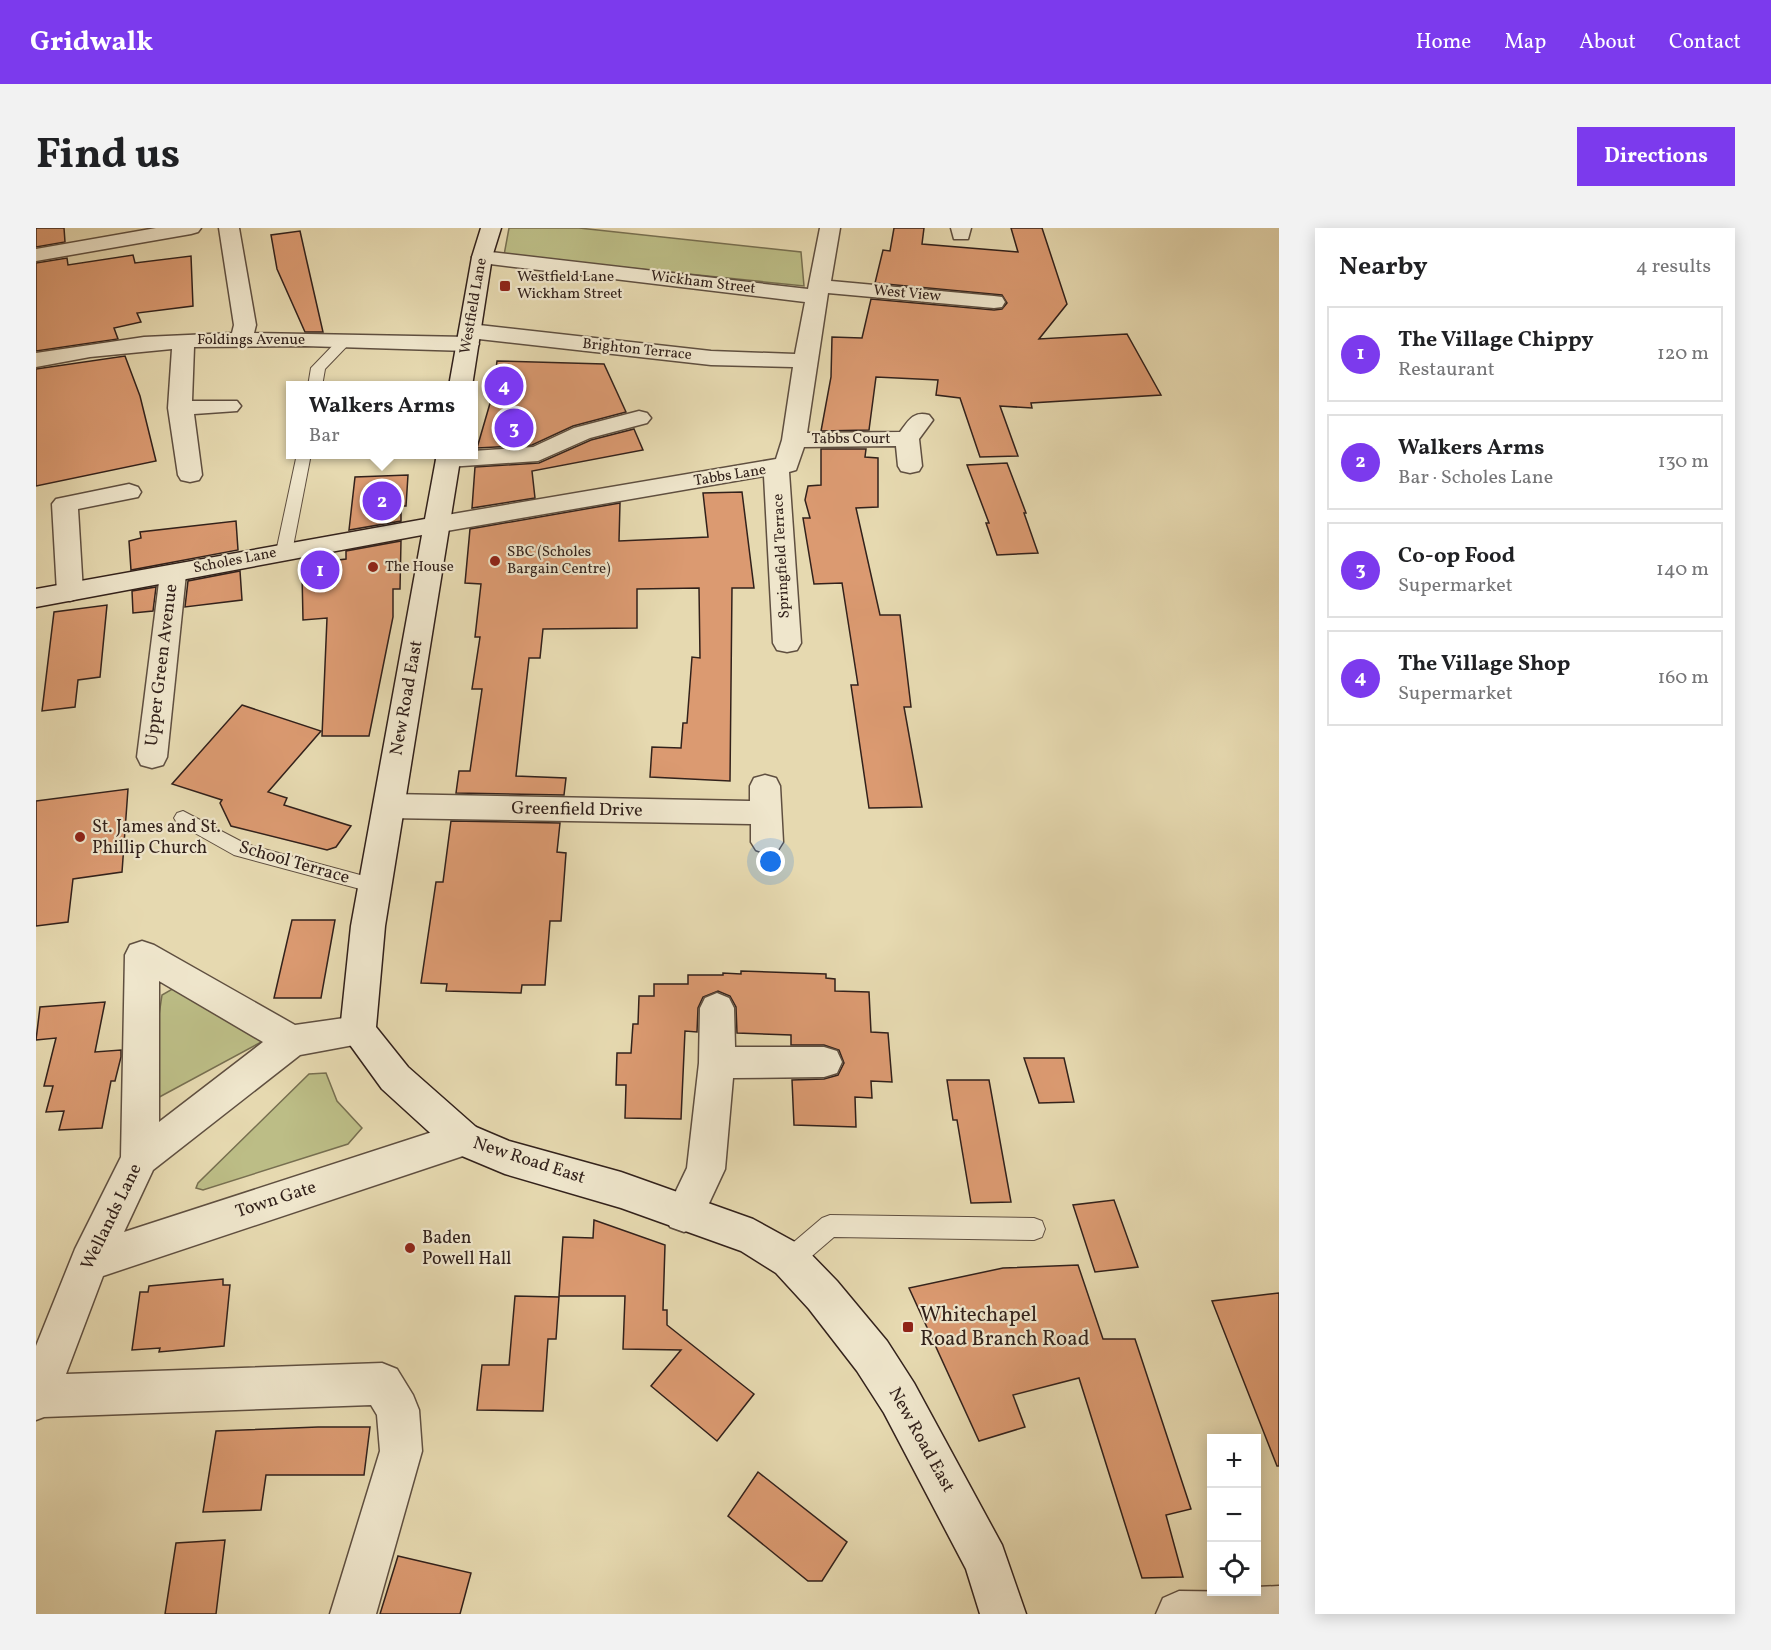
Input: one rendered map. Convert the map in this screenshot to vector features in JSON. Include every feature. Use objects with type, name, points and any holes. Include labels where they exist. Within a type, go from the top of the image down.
[{"type":"street","points":[[36,255],[191,228]]},
{"type":"street","points":[[229,228],[245,325],[242,338]]},
{"type":"street","name":"Westfield Lane","points":[[461,381],[482,257],[491,228]]},
{"type":"street","name":"Tabbs Lane","points":[[435,525],[787,465],[794,440],[805,361],[830,228]]},
{"type":"street","name":"Wickham Street","points":[[482,257],[819,291]]},
{"type":"street","name":"West View","points":[[819,291],[994,302]]},
{"type":"street","name":"Foldings Avenue","points":[[36,360],[156,341],[242,338],[344,342],[469,337]]},
{"type":"street","name":"Brighton Terrace","points":[[469,337],[711,358],[805,361]]},
{"type":"street","points":[[184,340],[179,389],[190,475]]},
{"type":"street","points":[[180,408],[229,406]]},
{"type":"street","points":[[478,456],[538,454],[582,433],[639,418]]},
{"type":"street","name":"Tabbs Court","points":[[794,440],[914,430],[910,466]]},
{"type":"street","points":[[435,525],[448,459]]},
{"type":"street","name":"Springfield Terrace","points":[[776,468],[787,643]]},
{"type":"street","points":[[70,592],[65,504],[129,492]]},
{"type":"street","name":"Scholes Lane","points":[[36,598],[435,525]]},
{"type":"street","name":"New Road East","points":[[435,525],[368,926],[358,1031],[395,1077],[463,1139],[505,1157],[621,1190],[684,1215],[753,1237],[790,1260],[823,1295],[872,1356],[899,1398],[986,1561],[1003,1614]]},
{"type":"street","name":"Upper Green Avenue","points":[[152,757],[173,574]]},
{"type":"street","name":"Greenfield Drive","points":[[389,806],[765,813]]},
{"type":"street","name":"Wellands Lane","points":[[36,1397],[89,1262],[140,1158],[142,955],[291,1041]]},
{"type":"street","points":[[684,1215],[706,1169],[717,1063],[717,1008]]},
{"type":"street","points":[[140,1158],[291,1041],[358,1031]]},
{"type":"street","points":[[717,1063],[824,1062]]},
{"type":"street","name":"Town Gate","points":[[89,1262],[463,1139]]},
{"type":"street","points":[[36,1397],[382,1384],[398,1410],[401,1451],[352,1614]]},
{"type":"street","points":[[1179,1614],[1279,1609]]},
{"type":"lane","points":[[316,381],[318,368],[344,342]]},
{"type":"lane","points":[[284,552],[303,459]]},
{"type":"lane","name":"School Terrace","points":[[183,818],[241,850],[375,886]]},
{"type":"lane","points":[[790,1260],[830,1227],[1034,1229]]},
{"type":"green space","points":[[509,228],[579,228],[801,252],[804,286],[504,255]]},
{"type":"green space","points":[[174,988],[265,1040],[152,1101],[147,1097],[162,995]]},
{"type":"green space","points":[[326,1073],[337,1101],[362,1128],[348,1144],[203,1190],[196,1188],[198,1183],[309,1074]]},
{"type":"building","points":[[36,228],[64,228],[65,242],[36,247]]},
{"type":"building","points":[[894,228],[924,228],[922,244],[1018,252],[1011,228],[1042,228],[1067,304],[1039,339],[1127,334],[1161,395],[1031,403],[1032,408],[1000,406],[1018,456],[980,457],[960,398],[936,395],[938,380],[876,377],[869,430],[821,431],[831,377],[832,337],[862,338],[871,299],[994,310],[1002,309],[1007,303],[1002,295],[875,283],[883,250],[890,251]]},
{"type":"building","points":[[300,231],[323,332],[305,332],[277,269],[271,235]]},
{"type":"building","points":[[133,255],[135,263],[191,256],[193,306],[137,313],[141,322],[114,328],[118,339],[36,351],[36,263],[67,258],[68,265]]},
{"type":"building","points":[[125,356],[140,396],[156,461],[36,486],[36,369]]},
{"type":"building","points":[[497,361],[604,364],[626,412],[573,426],[532,445],[478,448],[493,393]]},
{"type":"building","points":[[634,429],[643,450],[532,471],[535,498],[472,508],[475,467],[539,463],[591,440]]},
{"type":"building","points":[[821,449],[866,449],[865,457],[878,458],[878,507],[856,508],[880,615],[900,615],[911,707],[904,707],[922,807],[869,808],[851,685],[858,685],[842,583],[814,584],[803,518],[810,518],[805,500],[808,486],[821,485]]},
{"type":"building","points":[[1007,463],[1038,553],[997,555],[986,523],[989,523],[967,465]]},
{"type":"building","points":[[408,475],[406,506],[401,506],[401,521],[349,530],[355,477]]},
{"type":"building","points":[[742,492],[754,588],[732,588],[730,781],[650,777],[652,747],[681,748],[683,723],[687,723],[692,657],[700,658],[699,588],[637,589],[637,628],[543,629],[540,658],[529,658],[516,776],[566,778],[564,795],[456,793],[459,771],[470,771],[482,689],[472,689],[480,637],[475,637],[481,584],[465,583],[470,529],[620,503],[619,541],[708,537],[703,493]]},
{"type":"building","points":[[236,521],[238,550],[131,570],[129,541],[141,538],[140,532]]},
{"type":"building","points":[[401,541],[400,589],[393,589],[393,617],[369,736],[322,736],[327,618],[303,620],[302,573],[308,572],[306,564],[346,559],[346,551]]},
{"type":"building","points":[[240,571],[242,600],[185,607],[188,581]]},
{"type":"building","points":[[156,587],[153,611],[133,613],[132,591]]},
{"type":"building","points":[[107,605],[100,677],[78,680],[75,707],[42,711],[54,612]]},
{"type":"building","points":[[242,705],[321,731],[268,792],[287,798],[284,805],[351,826],[336,847],[327,850],[231,826],[220,803],[222,800],[172,784]]},
{"type":"building","name":"St. James and St. Phillip Church","points":[[128,789],[122,872],[73,879],[68,922],[36,926],[36,801]]},
{"type":"building","points":[[451,821],[560,823],[557,852],[566,853],[561,921],[550,921],[545,985],[522,985],[521,993],[446,991],[447,984],[421,983],[436,882],[443,882]]},
{"type":"building","points":[[292,920],[335,920],[321,998],[274,998]]},
{"type":"building","points":[[741,971],[826,974],[826,978],[835,979],[835,991],[869,992],[871,1032],[888,1033],[892,1082],[871,1081],[872,1098],[855,1097],[856,1127],[794,1125],[792,1080],[824,1079],[838,1075],[844,1063],[839,1050],[824,1045],[791,1045],[791,1035],[737,1033],[736,1007],[730,996],[718,991],[703,997],[698,1008],[697,1032],[685,1031],[681,1119],[625,1118],[626,1085],[616,1085],[617,1053],[631,1053],[633,1024],[638,1024],[639,996],[654,996],[654,984],[688,984],[688,975],[741,974]]},
{"type":"building","points":[[105,1002],[95,1052],[121,1050],[121,1057],[115,1081],[111,1081],[102,1128],[59,1130],[64,1111],[46,1112],[53,1086],[44,1086],[56,1038],[36,1040],[40,1007]]},
{"type":"building","points":[[1024,1058],[1064,1058],[1074,1102],[1039,1103]]},
{"type":"building","points":[[947,1080],[989,1080],[1011,1202],[971,1203],[957,1120],[953,1120]]},
{"type":"building","points":[[1114,1200],[1138,1267],[1095,1272],[1073,1205]]},
{"type":"building","points":[[594,1220],[665,1245],[663,1310],[667,1310],[667,1325],[754,1394],[717,1441],[651,1386],[681,1350],[623,1349],[625,1296],[559,1296],[563,1237],[593,1238]]},
{"type":"building","points":[[1078,1265],[1103,1339],[1135,1339],[1191,1509],[1166,1515],[1183,1577],[1142,1578],[1079,1378],[1013,1395],[1025,1427],[979,1441],[909,1288],[1003,1268]]},
{"type":"building","points":[[223,1279],[223,1285],[230,1285],[224,1346],[159,1352],[160,1348],[132,1350],[140,1292],[148,1292],[149,1286]]},
{"type":"building","points":[[1279,1293],[1279,1466],[1277,1466],[1212,1301]]},
{"type":"building","points":[[515,1296],[559,1297],[556,1339],[548,1339],[543,1411],[477,1410],[482,1365],[509,1365]]},
{"type":"building","points":[[370,1427],[364,1475],[266,1475],[261,1510],[203,1512],[216,1431]]},
{"type":"building","points":[[758,1472],[847,1542],[822,1581],[808,1581],[728,1516]]},
{"type":"building","points":[[225,1540],[216,1614],[165,1614],[176,1543]]},
{"type":"building","points":[[398,1556],[471,1573],[460,1614],[380,1614]]},
{"type":"place","name":"Westfield Lane Wickham Street","points":[[505,286]]},
{"type":"place","name":"The Village Shop","points":[[504,386]]},
{"type":"place","name":"Co-op Food","points":[[514,428]]},
{"type":"place","name":"Walkers Arms","points":[[382,501]]},
{"type":"place","name":"SBC (Scholes Bargain Centre)","points":[[495,561]]},
{"type":"place","name":"The House","points":[[373,567]]},
{"type":"place","name":"The Village Chippy","points":[[320,570]]},
{"type":"place","name":"St. James and St. Phillip Church","points":[[80,837]]},
{"type":"place","name":"Baden Powell Hall","points":[[410,1248]]},
{"type":"place","name":"Whitechapel Road Branch Road","points":[[908,1327]]}]
